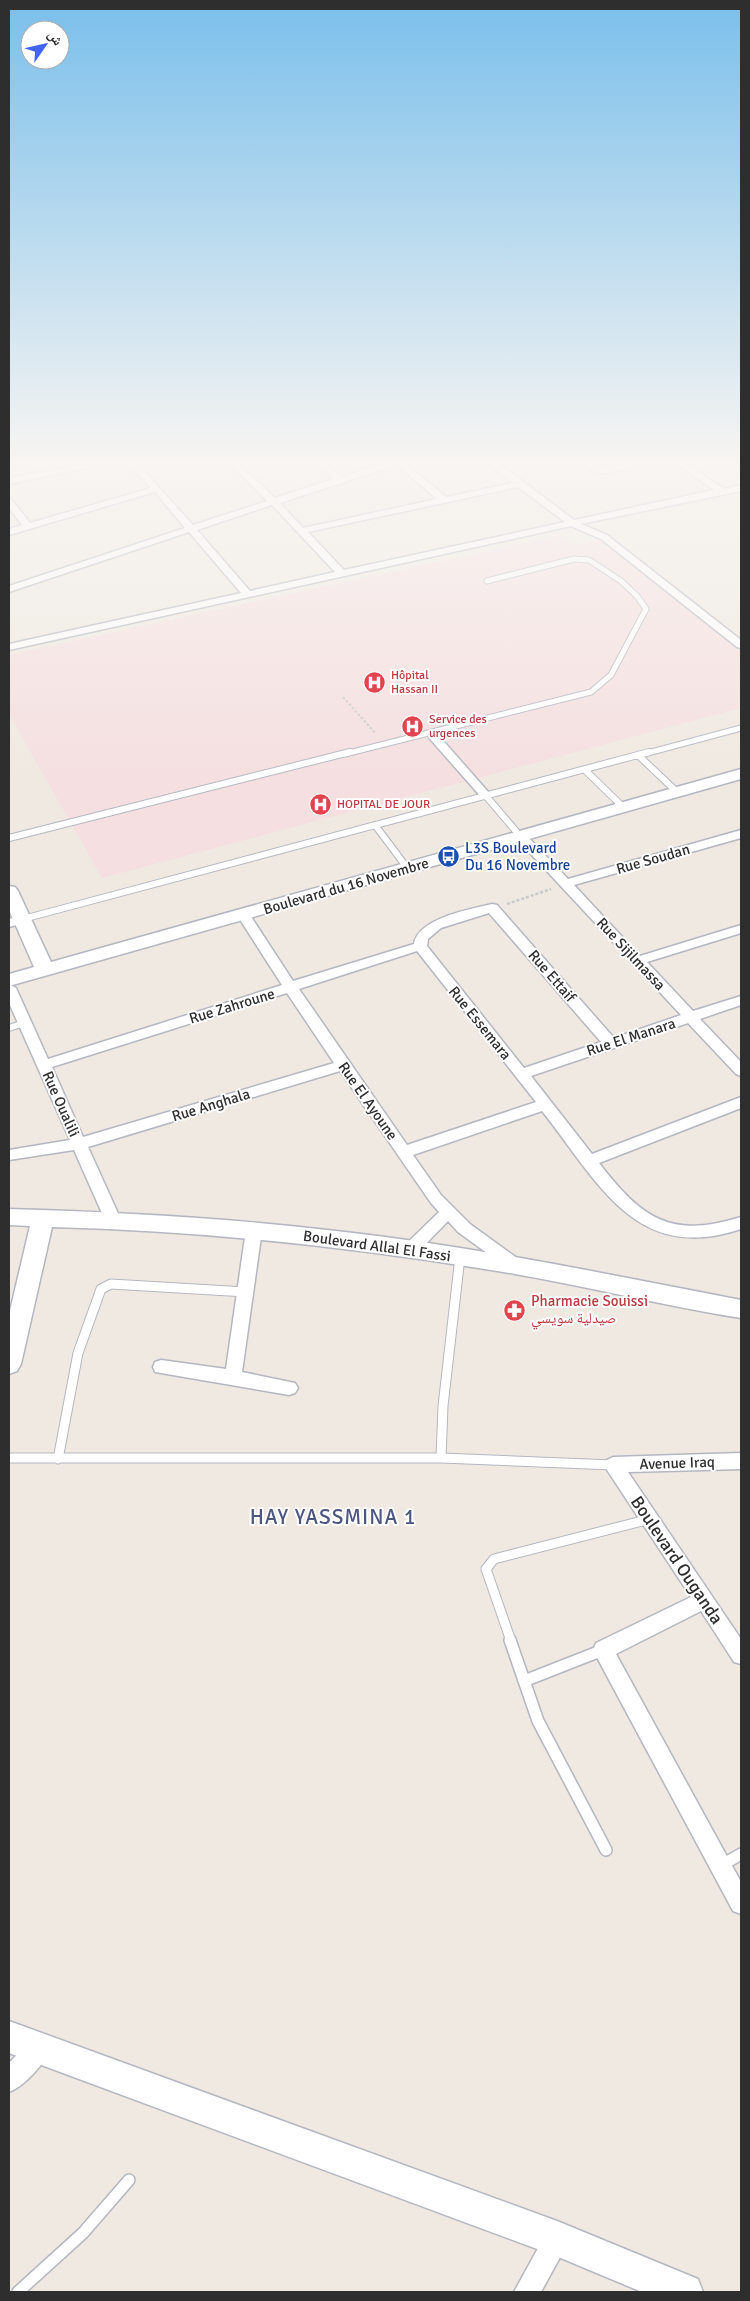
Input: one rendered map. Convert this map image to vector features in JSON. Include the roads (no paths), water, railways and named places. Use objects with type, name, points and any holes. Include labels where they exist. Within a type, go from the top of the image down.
[{"type":"street","points":[[9,589],[76,567]]},
{"type":"street","points":[[224,567],[248,594]]},
{"type":"street","points":[[336,567],[342,574]]},
{"type":"street","points":[[9,647],[373,567]]},
{"type":"street","points":[[642,567],[741,645]]},
{"type":"street","points":[[435,738],[486,796]]},
{"type":"street","name":"Boulevard du 16 Novembre","points":[[9,980],[243,916],[741,774]]},
{"type":"street","name":"Rue Soudan","points":[[565,884],[741,834]]},
{"type":"street","name":"Rue Sijilmassa","points":[[521,837],[741,1071]]},
{"type":"street","points":[[10,897],[16,921],[46,970]]},
{"type":"street","name":"Rue Ettaif","points":[[420,946],[421,935],[432,928],[492,908],[611,1044]]},
{"type":"street","name":"Rue El Ayoune","points":[[243,916],[343,1065],[448,1212],[464,1228],[515,1265]]},
{"type":"street","points":[[638,960],[741,929]]},
{"type":"street","name":"Rue Zahroune","points":[[43,1065],[420,946]]},
{"type":"street","name":"Rue Essemara","points":[[420,946],[544,1105],[629,1207],[650,1221],[668,1229],[702,1233],[715,1232],[741,1223]]},
{"type":"street","name":"Rue Oualili","points":[[9,988],[113,1220]]},
{"type":"street","name":"Rue El Manara","points":[[521,1074],[741,1000]]},
{"type":"street","name":"Rue Anghala","points":[[9,1155],[79,1144],[343,1065]]},
{"type":"street","points":[[590,1161],[741,1102]]},
{"type":"street","points":[[404,1152],[544,1105]]},
{"type":"street","points":[[411,1250],[448,1212]]},
{"type":"street","name":"Boulevard Allal El Fassi","points":[[9,1217],[113,1220],[254,1230],[515,1265],[741,1309]]},
{"type":"street","points":[[9,1364],[43,1218]]},
{"type":"street","points":[[233,1377],[254,1230]]},
{"type":"street","points":[[161,1366],[289,1388]]},
{"type":"street","name":"Avenue Iraq","points":[[613,1465],[741,1462]]},
{"type":"street","name":"Boulevard Ouganda","points":[[613,1465],[741,1655]]},
{"type":"street","points":[[704,1600],[603,1650],[741,1903]]},
{"type":"street","points":[[9,2080],[24,2042],[557,2239],[685,2292]]},
{"type":"street","points":[[527,2292],[557,2239]]},
{"type":"lane","points":[[487,581],[541,567]]},
{"type":"lane","points":[[9,838],[591,692],[610,675],[646,609],[639,597],[601,567]]},
{"type":"lane","points":[[16,921],[741,728]]},
{"type":"lane","points":[[638,755],[677,792]]},
{"type":"lane","points":[[585,770],[623,807]]},
{"type":"lane","points":[[486,796],[521,837]]},
{"type":"lane","points":[[375,825],[408,869]]},
{"type":"lane","points":[[9,1028],[24,1023]]},
{"type":"lane","points":[[441,1458],[443,1406],[460,1257]]},
{"type":"lane","points":[[58,1459],[78,1353],[101,1289],[111,1284],[246,1292]]},
{"type":"lane","points":[[9,1458],[441,1458],[613,1465]]},
{"type":"lane","points":[[606,1850],[538,1721],[487,1575],[489,1563],[494,1559],[650,1520]]},
{"type":"lane","points":[[524,1681],[603,1650]]},
{"type":"lane","points":[[720,1866],[741,1854]]},
{"type":"lane","points":[[18,2292],[83,2232],[129,2180]]},
{"type":"place","name":"Hôpital Hassan II","points":[[375,682]]},
{"type":"place","name":"Service des urgences","points":[[413,726]]},
{"type":"place","name":"HOPITAL DE JOUR","points":[[321,804]]},
{"type":"place","name":"L3S Boulevard Du 16 Novembre","points":[[449,857]]},
{"type":"place","name":"Pharmacie Souissi صيدلية سويسي","points":[[515,1310]]},
{"type":"district","name":"HAY YASSMINA 1","points":[[333,1517]]}]
